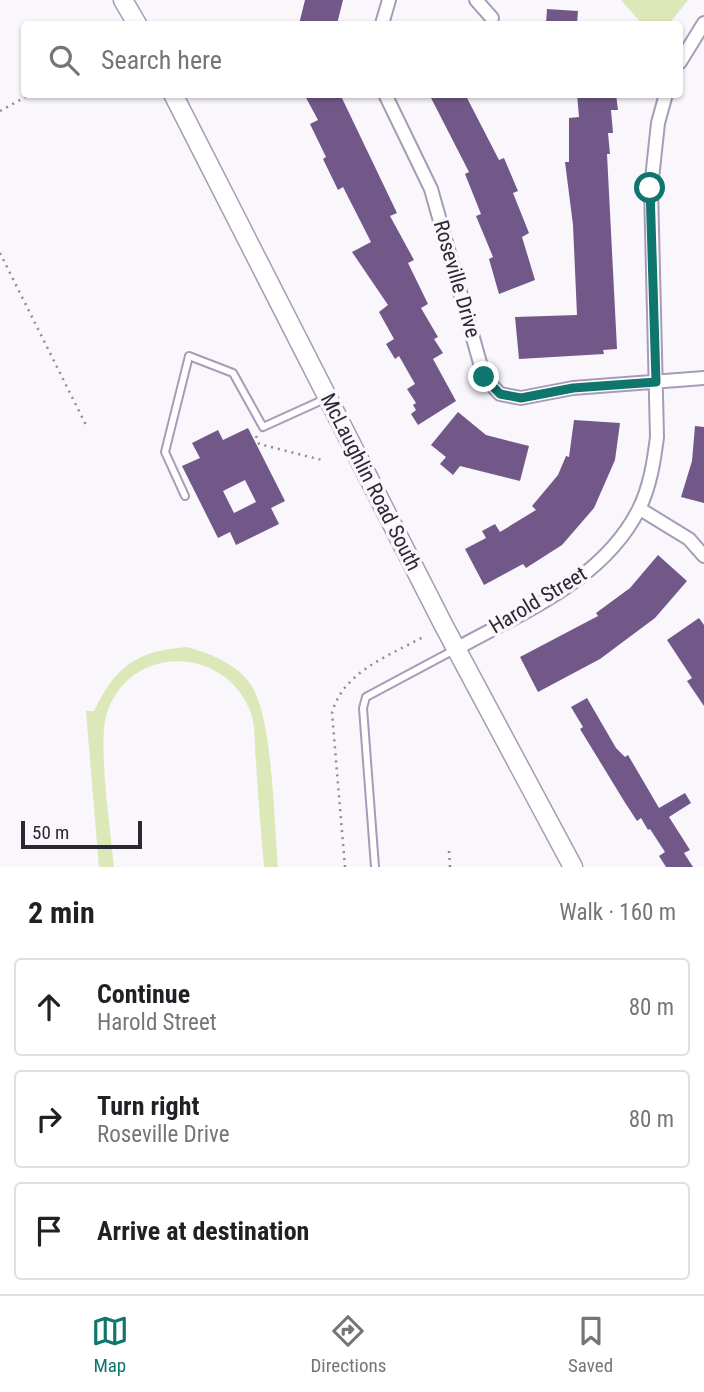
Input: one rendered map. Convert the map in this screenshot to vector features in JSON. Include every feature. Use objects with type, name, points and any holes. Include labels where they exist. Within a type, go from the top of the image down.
[{"type":"main road","points":[[123,0],[134,21]]},
{"type":"main road","name":"McLaughlin Road South","points":[[175,98],[456,649],[573,867]]},
{"type":"street","points":[[383,21],[389,0]]},
{"type":"street","points":[[476,0],[492,18]]},
{"type":"street","points":[[683,57],[704,23]]},
{"type":"street","name":"Roseville Drive","points":[[388,98],[431,188],[484,377],[500,394],[521,398],[573,388],[704,378]]},
{"type":"street","name":"Harold Street","points":[[456,649],[573,584],[611,553],[640,509],[652,470],[657,437],[650,188],[658,123],[665,98]]},
{"type":"street","points":[[640,509],[689,539],[704,556]]},
{"type":"lane","points":[[185,496],[165,452],[189,356],[221,366],[233,373],[263,427],[329,398]]},
{"type":"lane","points":[[375,867],[363,708],[366,697],[456,649]]},
{"type":"path","points":[[0,111],[24,98]]},
{"type":"path","points":[[0,253],[86,425]]},
{"type":"path","points":[[254,433],[259,444],[322,460]]},
{"type":"path","points":[[449,851],[450,867]]},
{"type":"green space","points":[[621,0],[688,0],[671,21],[639,21]]},
{"type":"green space","points":[[187,647],[214,656],[230,665],[245,677],[258,700],[268,745],[278,867],[264,867],[251,713],[239,691],[221,674],[201,665],[178,661],[156,664],[136,674],[119,690],[107,713],[103,745],[114,867],[99,867],[86,711],[94,711],[102,695],[120,672],[141,657],[154,652]]},
{"type":"building","points":[[305,0],[343,0],[338,21],[300,21]]},
{"type":"building","points":[[547,9],[578,11],[577,21],[546,21]]},
{"type":"building","points":[[306,98],[342,98],[397,213],[390,216],[414,260],[408,263],[428,304],[421,308],[438,337],[434,339],[443,353],[433,359],[456,401],[418,425],[411,414],[416,410],[413,405],[416,403],[407,389],[415,384],[399,356],[395,359],[386,344],[394,339],[379,312],[388,305],[352,252],[371,242],[343,187],[338,190],[323,159],[326,157],[310,124],[318,120]]},
{"type":"building","points":[[431,98],[467,98],[499,160],[504,158],[518,191],[513,193],[529,233],[522,237],[535,280],[499,294],[489,259],[493,257],[476,216],[481,214],[465,174],[469,172]]},
{"type":"building","points":[[577,98],[616,98],[618,110],[611,110],[613,133],[608,133],[610,154],[607,154],[617,349],[603,350],[604,354],[519,359],[515,317],[577,315],[573,225],[565,162],[569,162],[569,118],[579,117]]},
{"type":"building","points":[[458,412],[486,435],[529,446],[520,481],[460,466],[453,475],[440,464],[446,457],[431,445]]},
{"type":"building","points":[[574,420],[620,423],[615,460],[594,508],[562,545],[526,568],[523,564],[484,585],[465,549],[486,538],[482,531],[495,524],[500,532],[536,510],[532,506],[558,475],[566,456],[569,457]]},
{"type":"building","points":[[695,426],[704,427],[704,503],[681,497],[692,461]]},
{"type":"building","points":[[248,428],[285,501],[271,508],[279,524],[236,545],[230,532],[218,538],[182,466],[200,458],[192,443],[218,430],[223,440]],"holes":[[[245,480],[256,502],[234,513],[223,491]]]},
{"type":"building","points":[[658,555],[687,581],[655,618],[600,659],[538,692],[520,657],[598,616],[596,613],[630,588]]},
{"type":"building","points":[[699,618],[704,625],[704,706],[687,681],[692,678],[667,640]]},
{"type":"building","points":[[587,698],[616,748],[625,757],[628,755],[659,808],[685,793],[691,803],[669,817],[690,850],[684,853],[693,867],[666,867],[659,856],[665,852],[650,829],[648,830],[641,818],[637,821],[624,801],[580,729],[583,727],[571,707]]},
{"type":"route","points":[[484,377],[500,394],[521,398],[573,388],[656,382],[650,188]]}]
